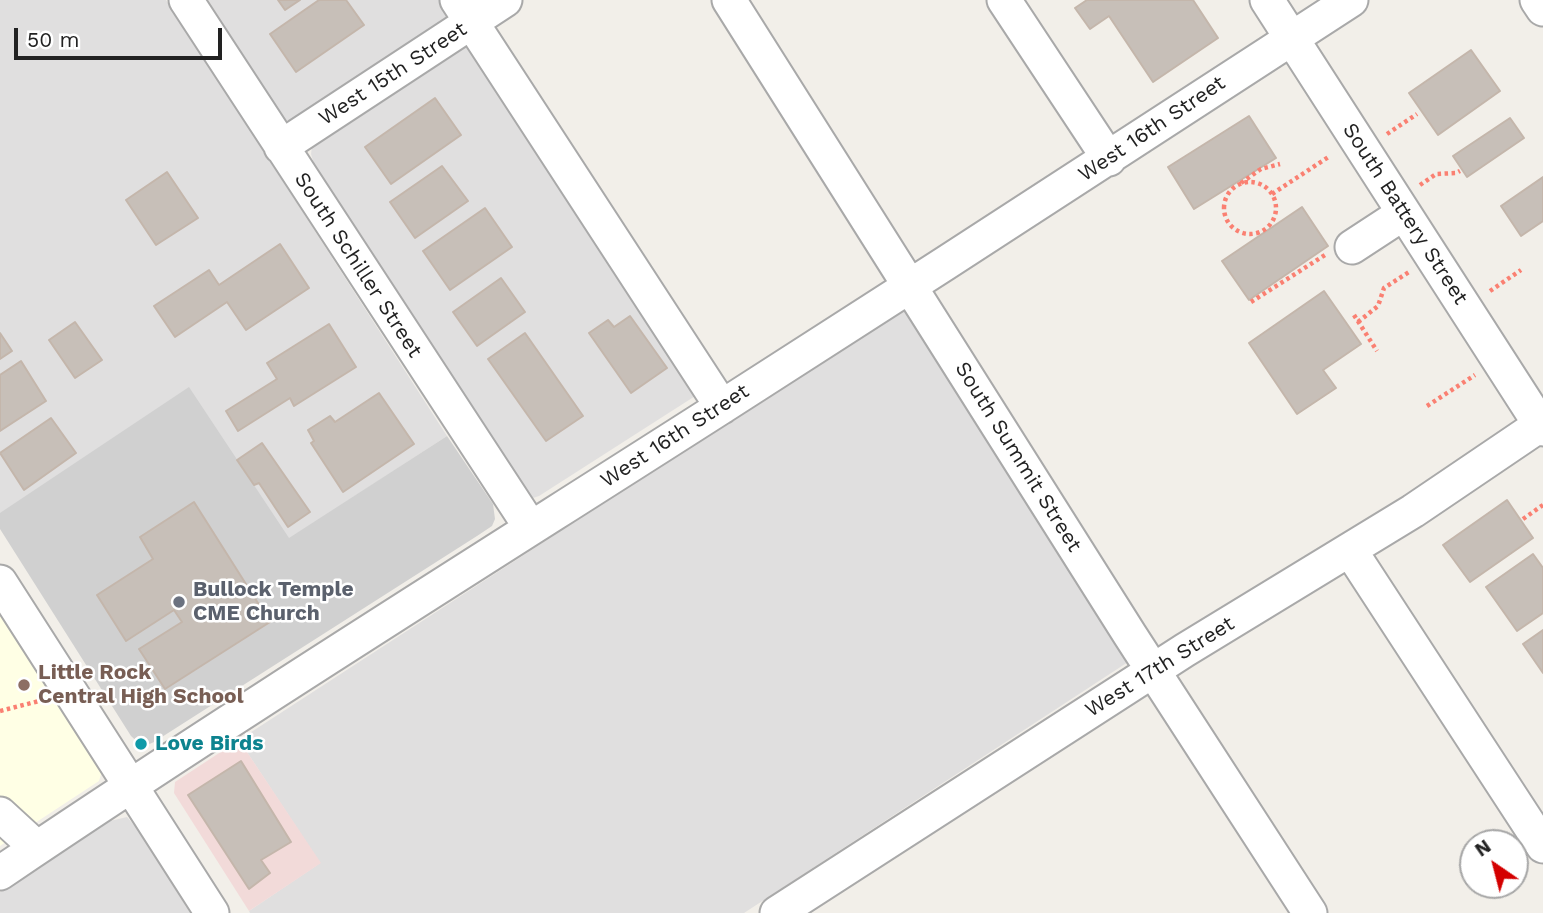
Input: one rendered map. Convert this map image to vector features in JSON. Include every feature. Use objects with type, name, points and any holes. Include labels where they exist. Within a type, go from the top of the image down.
[{"type":"street","name":"South Schiller Street","points":[[186,0],[531,528]]},
{"type":"street","name":"West 15th Street","points":[[281,147],[464,11],[505,0]]},
{"type":"street","name":"South Summit Street","points":[[729,0],[1310,913]]},
{"type":"street","points":[[1004,0],[1109,159]]},
{"type":"street","name":"South Battery Street","points":[[1267,0],[1542,425]]},
{"type":"street","name":"West 16th Street","points":[[0,873],[531,528],[1109,159],[1351,0]]},
{"type":"street","points":[[1537,0],[1543,9]]},
{"type":"street","points":[[464,11],[722,407]]},
{"type":"street","points":[[1353,247],[1400,207]]},
{"type":"street","name":"West 17th Street","points":[[778,913],[1153,670],[1350,550],[1542,425]]},
{"type":"street","points":[[1350,550],[1543,846]]},
{"type":"street","points":[[0,582],[212,913]]},
{"type":"street","points":[[0,814],[37,848]]},
{"type":"path","points":[[1272,194],[1330,156]]},
{"type":"path","points":[[1236,186],[1253,182],[1261,184],[1272,194],[1276,204],[1273,221],[1261,233],[1244,234],[1230,225],[1224,208],[1226,199],[1236,186],[1261,169],[1280,164]]},
{"type":"path","points":[[1400,207],[1436,174],[1460,171]]},
{"type":"path","points":[[1251,302],[1319,258],[1353,247]]},
{"type":"path","points":[[1358,322],[1378,306],[1384,288],[1433,256]]},
{"type":"path","points":[[1466,307],[1521,270]]},
{"type":"path","points":[[1353,315],[1377,351]]},
{"type":"path","points":[[1427,406],[1499,359]]},
{"type":"path","points":[[1523,519],[1543,505]]},
{"type":"path","points":[[0,711],[42,701],[67,689]]},
{"type":"shaded area","points":[[0,0],[166,0],[447,436],[289,539],[0,513]]},
{"type":"shaded area","points":[[208,0],[450,0],[460,15],[293,120],[284,120]]},
{"type":"shaded area","points":[[473,38],[703,391],[539,496],[527,500],[315,167],[311,154],[313,139]]},
{"type":"shaded area","points":[[905,311],[916,318],[1128,662],[744,913],[250,913],[249,911],[320,863],[239,740],[881,323]]},
{"type":"shaded area","points":[[189,387],[289,538],[447,436],[493,504],[495,519],[492,526],[477,536],[143,747],[131,736],[0,529],[0,513]]},
{"type":"shaded area","name":"Little Rock Central High School","points":[[0,609],[102,771],[99,781],[0,846]]},
{"type":"shaded area","points":[[239,740],[321,863],[249,911],[174,793],[175,782]]},
{"type":"shaded area","points":[[127,817],[140,832],[190,913],[0,913],[0,892],[110,821]]},
{"type":"building","points":[[278,0],[300,0],[285,10]]},
{"type":"building","points":[[319,0],[346,0],[364,25],[296,72],[270,34]]},
{"type":"building","points":[[1087,0],[1193,0],[1218,38],[1153,82],[1109,16],[1090,29],[1075,8]]},
{"type":"building","points":[[1471,50],[1500,91],[1438,135],[1409,93]]},
{"type":"building","points":[[435,98],[461,135],[391,184],[365,147]]},
{"type":"building","points":[[1249,116],[1276,158],[1194,209],[1168,167]]},
{"type":"building","points":[[1510,118],[1524,138],[1467,177],[1453,156]]},
{"type":"building","points":[[442,166],[468,201],[415,238],[390,202]]},
{"type":"building","points":[[167,172],[198,218],[156,245],[126,200]]},
{"type":"building","points":[[1543,177],[1543,221],[1521,236],[1501,206]]},
{"type":"building","points":[[1302,207],[1328,246],[1249,300],[1222,261]]},
{"type":"building","points":[[485,208],[512,247],[450,290],[423,251]]},
{"type":"building","points":[[280,244],[309,288],[246,330],[227,302],[175,337],[154,306],[209,270],[219,285]]},
{"type":"building","points":[[501,278],[525,312],[477,346],[453,312]]},
{"type":"building","points":[[1324,291],[1361,344],[1323,370],[1336,388],[1297,414],[1249,343]]},
{"type":"building","points":[[630,316],[667,368],[631,393],[589,333],[608,320],[614,327]]},
{"type":"building","points":[[75,322],[102,360],[75,378],[49,340]]},
{"type":"building","points":[[329,324],[356,367],[294,406],[290,398],[238,431],[226,411],[277,379],[267,363]]},
{"type":"building","points":[[0,333],[12,351],[0,359]]},
{"type":"building","points":[[525,333],[583,416],[546,441],[488,359]]},
{"type":"building","points":[[21,361],[46,401],[0,431],[0,375]]},
{"type":"building","points":[[379,393],[414,444],[343,492],[311,443],[314,441],[308,430],[330,416],[335,422]]},
{"type":"building","points":[[51,418],[76,453],[24,490],[0,453]]},
{"type":"building","points":[[262,443],[310,512],[288,527],[259,483],[254,485],[237,460]]},
{"type":"building","points":[[1507,500],[1533,538],[1470,582],[1443,545]]},
{"type":"building","name":"Bullock Temple CME Church","points":[[194,502],[270,622],[165,689],[139,649],[182,622],[174,610],[126,641],[97,595],[153,559],[140,537]]},
{"type":"building","points":[[1533,554],[1543,568],[1543,613],[1517,631],[1486,587]]},
{"type":"building","points":[[1543,630],[1543,673],[1523,644]]},
{"type":"building","points":[[241,761],[291,842],[261,860],[270,873],[249,889],[188,795]]},
{"type":"place","name":"Bullock Temple CME Church","points":[[179,602]]},
{"type":"place","name":"Little Rock Central High School","points":[[24,685]]},
{"type":"place","name":"Love Birds","points":[[141,744]]}]
